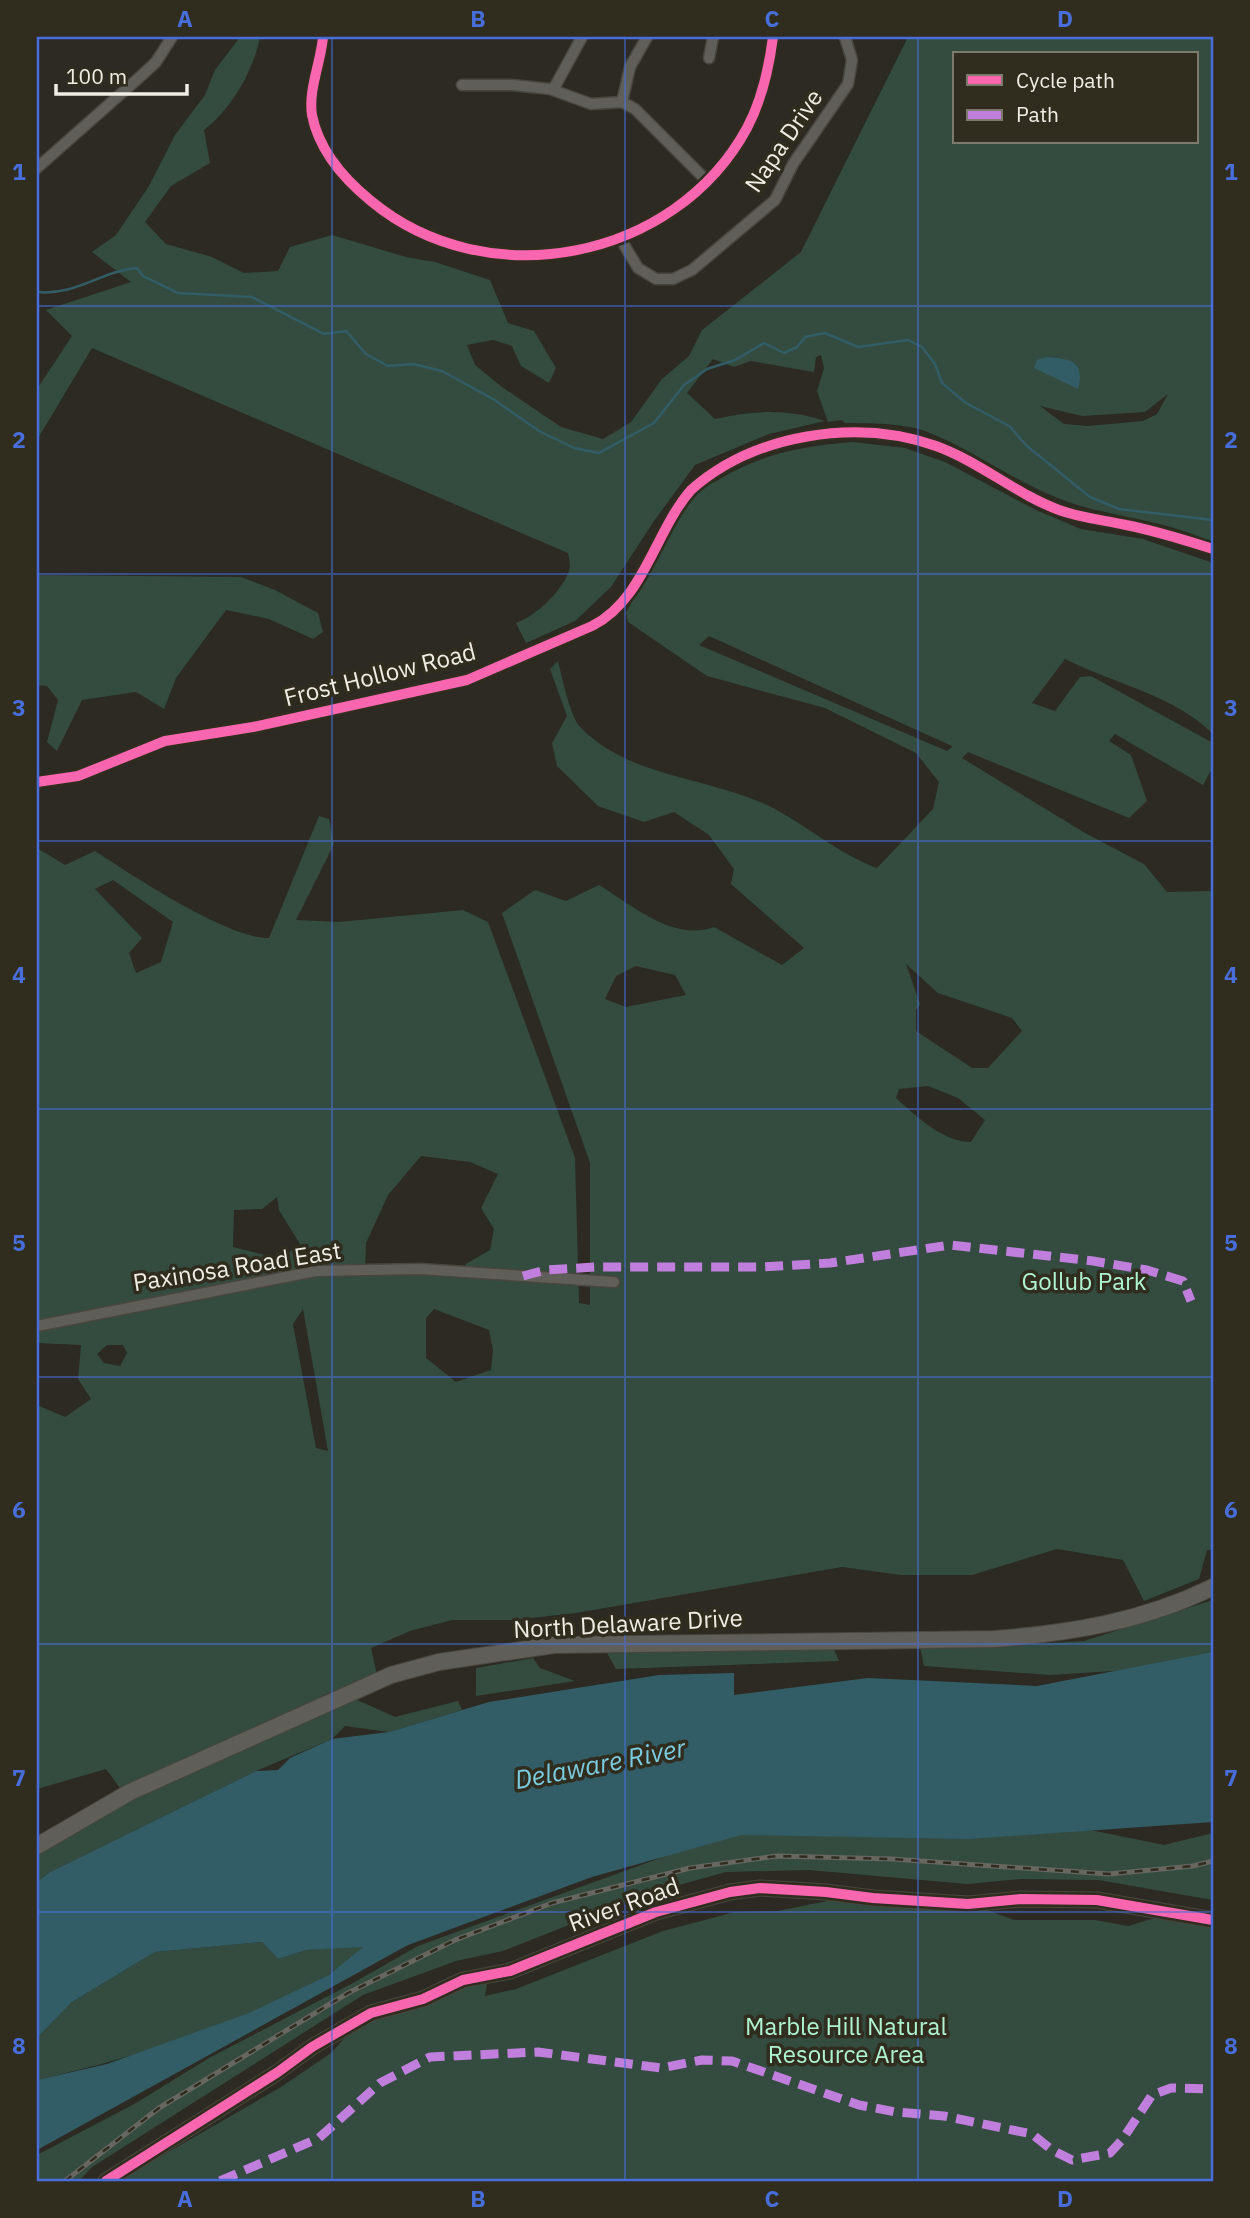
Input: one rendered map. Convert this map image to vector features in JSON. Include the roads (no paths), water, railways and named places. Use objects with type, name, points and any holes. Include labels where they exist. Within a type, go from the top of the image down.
[{"type":"main road","name":"North Delaware Drive","points":[[37,1846],[130,1792],[391,1675],[439,1662],[554,1645],[995,1639],[1056,1634],[1123,1621],[1186,1600],[1213,1587]]},
{"type":"street","points":[[37,168],[156,62],[172,37]]},
{"type":"street","points":[[323,37],[312,113],[319,138],[352,186],[381,210],[408,227],[443,242],[512,257],[572,253],[621,238],[659,220],[707,181],[728,158],[753,116],[765,83],[773,37]]},
{"type":"street","points":[[553,90],[582,37]]},
{"type":"street","points":[[622,102],[630,67],[647,37]]},
{"type":"street","points":[[709,58],[713,37]]},
{"type":"street","name":"Napa Drive","points":[[621,238],[638,268],[656,279],[674,279],[692,270],[775,200],[793,164],[848,84],[852,60],[845,37]]},
{"type":"street","points":[[462,85],[509,84],[553,90],[591,104],[622,102],[635,109],[707,181]]},
{"type":"street","name":"Frost Hollow Road","points":[[37,782],[78,776],[165,741],[253,727],[467,680],[592,626],[608,616],[631,589],[691,490],[750,452],[791,439],[838,434],[913,440],[960,457],[1039,502],[1062,511],[1125,524],[1213,549]]},
{"type":"street","name":"Paxinosa Road East","points":[[37,1326],[316,1271],[419,1269],[614,1282]]},
{"type":"street","name":"River Road","points":[[106,2181],[278,2072],[312,2047],[371,2013],[423,1999],[463,1980],[510,1970],[656,1912],[730,1892],[760,1888],[968,1904],[1021,1899],[1097,1900],[1213,1920]]},
{"type":"water","points":[[1047,357],[1063,359],[1078,367],[1078,389],[1034,368],[1037,360]]},
{"type":"water","name":"Delaware River","points":[[1213,1652],[1213,1822],[968,1839],[741,1835],[592,1877],[408,1945],[37,2150],[37,2080],[107,2064],[249,2013],[329,1975],[363,1947],[306,1950],[278,1959],[262,1942],[155,1952],[72,2002],[37,2038],[37,1882],[50,1872],[256,1771],[278,1770],[290,1758],[332,1739],[389,1732],[489,1702],[659,1675],[734,1673],[734,1695],[868,1678],[1037,1686]]},
{"type":"waterway","points":[[37,292],[64,290],[137,268],[143,276],[178,293],[252,297],[324,334],[346,331],[366,354],[388,366],[413,364],[442,371],[493,399],[539,431],[574,448],[599,453],[654,423],[684,385],[707,369],[735,360],[764,343],[784,353],[797,347],[805,337],[825,333],[858,347],[908,340],[922,347],[935,364],[942,383],[966,403],[1009,426],[1027,446],[1090,497],[1119,509],[1213,520]]},
{"type":"railway","points":[[65,2181],[159,2108],[348,1993],[455,1940],[552,1903],[690,1868],[777,1856],[892,1859],[1109,1874],[1193,1866],[1213,1861]]},
{"type":"park label","name":"Gollub Park","points":[[1084,1282]]},
{"type":"park label","name":"Marble Hill Natural Resource Area","points":[[846,2041]]}]
